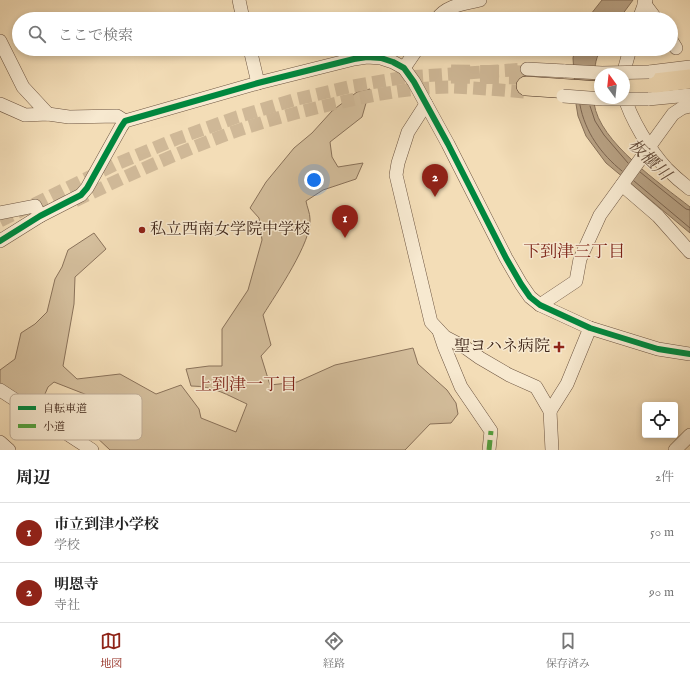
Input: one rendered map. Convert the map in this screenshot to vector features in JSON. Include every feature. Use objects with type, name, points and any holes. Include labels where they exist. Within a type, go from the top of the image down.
[{"type":"highway","points":[[630,83],[655,83],[690,79]]},
{"type":"highway","points":[[526,81],[564,83],[594,82]]},
{"type":"highway","points":[[564,83],[594,90]]},
{"type":"highway","points":[[630,92],[690,87]]},
{"type":"street","points":[[239,0],[242,12]]},
{"type":"street","points":[[444,12],[451,7],[480,0]]},
{"type":"street","points":[[641,12],[645,2]]},
{"type":"street","points":[[645,2],[651,12]]},
{"type":"street","points":[[0,42],[23,87],[48,114]]},
{"type":"street","points":[[252,56],[258,83]]},
{"type":"street","points":[[404,68],[412,56]]},
{"type":"street","points":[[625,68],[628,56]]},
{"type":"street","points":[[0,241],[40,216],[82,195],[125,121],[258,83],[354,59],[367,57],[381,58],[404,68],[414,82],[520,284],[530,297],[540,305],[590,328],[658,349],[690,354]]},
{"type":"street","points":[[564,83],[608,73],[649,72],[690,67]]},
{"type":"street","points":[[564,83],[603,99],[648,99],[690,95]]},
{"type":"street","points":[[0,104],[25,115],[48,114],[69,117],[117,116],[125,121]]},
{"type":"street","points":[[426,104],[408,132],[398,162],[396,175],[431,322],[445,337],[466,348],[509,375],[536,387],[550,411],[552,450]]},
{"type":"street","points":[[626,104],[650,147],[666,168],[690,189]]},
{"type":"street","points":[[540,305],[576,281],[580,259],[600,215],[673,114],[682,108],[690,106]]},
{"type":"street","points":[[622,185],[658,216],[690,252]]},
{"type":"street","points":[[0,213],[35,206],[40,216]]},
{"type":"street","points":[[550,411],[567,384],[590,328]]},
{"type":"street","points":[[439,331],[461,387],[491,431],[489,450]]},
{"type":"street","points":[[0,390],[10,397]]},
{"type":"street","points":[[675,450],[690,435]]},
{"type":"street","points":[[77,440],[92,450]]},
{"type":"street","points":[[0,442],[9,450]]},
{"type":"shaded area","points":[[370,89],[362,117],[330,142],[332,157],[338,167],[363,163],[356,179],[323,190],[306,201],[310,217],[309,229],[292,268],[263,315],[271,345],[261,356],[270,385],[297,382],[335,365],[413,348],[418,364],[447,390],[456,403],[458,414],[451,423],[430,424],[405,450],[110,450],[99,440],[142,440],[142,394],[85,394],[54,382],[48,387],[45,394],[12,394],[0,386],[0,370],[15,359],[21,333],[35,324],[47,312],[55,279],[62,267],[68,250],[94,233],[106,249],[75,277],[74,304],[63,366],[77,379],[120,374],[156,394],[181,385],[199,409],[201,418],[236,432],[247,404],[214,389],[191,386],[186,369],[222,366],[222,329],[248,290],[262,240],[259,218],[250,208],[266,182],[294,148],[312,133],[332,111],[357,92]]},
{"type":"water","points":[[602,0],[633,0],[624,12],[593,12]]},
{"type":"water","points":[[573,56],[598,56],[594,68],[594,104],[598,118],[619,147],[633,161],[690,207],[690,233],[606,163],[586,136],[578,116]]},
{"type":"tunnel","points":[[0,221],[114,165],[176,139],[237,117],[293,100],[353,86],[406,77],[527,69]]},
{"type":"tunnel","points":[[451,74],[528,75]]},
{"type":"tunnel","points":[[75,201],[179,153],[253,125],[310,109],[378,95],[423,88],[480,88],[525,92]]},
{"type":"marked path","points":[[489,450],[491,431]]},
{"type":"cycle path","points":[[0,241],[40,216],[81,195],[87,188],[125,121],[258,83],[354,59],[367,57],[381,58],[404,68],[414,82],[448,144],[506,258],[530,297],[540,305],[590,328],[658,349],[690,354]]},
{"type":"place","name":"明恩寺","points":[[435,197]]},
{"type":"place","name":"私立西南女学院中学校","points":[[142,230]]},
{"type":"place","name":"市立到津小学校","points":[[345,238]]},
{"type":"place","name":"聖ヨハネ病院","points":[[559,347]]},
{"type":"district","name":"下到津三丁目","points":[[574,252]]},
{"type":"district","name":"上到津一丁目","points":[[246,385]]},
{"type":"water label","name":"板櫃川","points":[[649,160]]}]
